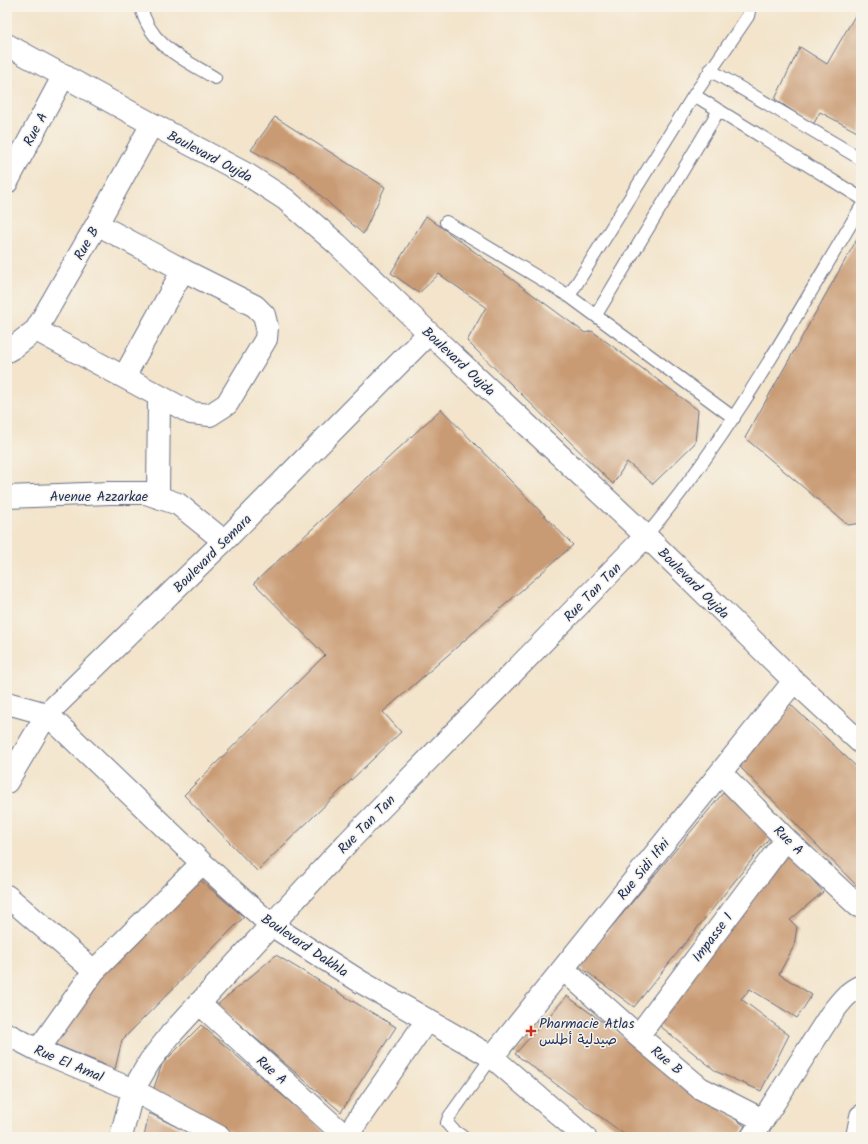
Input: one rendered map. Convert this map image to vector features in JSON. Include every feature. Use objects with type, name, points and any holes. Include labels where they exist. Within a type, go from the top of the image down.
[{"type":"main road","name":"Boulevard Oujda","points":[[7,45],[248,175],[285,199],[337,244],[429,333],[646,536],[794,681],[861,743]]},
{"type":"main road","name":"Rue A","points":[[7,182],[64,75]]},
{"type":"main road","name":"Rue B","points":[[7,351],[36,330],[152,124]]},
{"type":"main road","points":[[36,330],[191,413],[210,415],[227,404],[266,339],[267,326],[264,315],[256,306],[183,270],[97,224]]},
{"type":"main road","points":[[124,377],[183,270]]},
{"type":"main road","name":"Boulevard Semara","points":[[7,782],[47,714],[224,541],[429,333]]},
{"type":"main road","points":[[158,498],[159,396]]},
{"type":"main road","name":"Avenue Azzarkae","points":[[7,497],[146,493],[178,504],[224,541]]},
{"type":"main road","name":"Rue Tan Tan","points":[[121,1137],[132,1090],[150,1061],[199,1003],[347,843],[646,536]]},
{"type":"main road","name":"Rue Sidi Ifni","points":[[492,1057],[794,681]]},
{"type":"main road","name":"Boulevard Dakhla","points":[[7,703],[47,714],[202,863],[271,925],[361,982],[492,1057],[586,1137]]},
{"type":"main road","name":"Rue A","points":[[721,773],[786,838],[858,906]]},
{"type":"main road","name":"Impasse 1","points":[[638,1036],[786,838]]},
{"type":"main road","points":[[38,1050],[94,971],[202,863]]},
{"type":"main road","points":[[7,896],[94,971]]},
{"type":"main road","name":"Rue B","points":[[563,969],[638,1036],[700,1088],[758,1128]]},
{"type":"main road","points":[[758,1128],[831,1014],[846,996],[854,989],[861,986]]},
{"type":"main road","name":"Rue A","points":[[199,1003],[346,1137]]},
{"type":"main road","points":[[346,1137],[427,1020]]},
{"type":"main road","name":"Rue El Amal","points":[[7,1034],[38,1050],[132,1090],[220,1137]]},
{"type":"main road","points":[[857,1137],[861,1116]]},
{"type":"lane","points":[[141,7],[151,32],[167,49],[215,78]]},
{"type":"lane","points":[[569,296],[710,70],[748,16],[750,7]]},
{"type":"lane","points":[[710,70],[861,159]]},
{"type":"lane","points":[[694,96],[861,198]]},
{"type":"lane","points":[[596,315],[719,110]]},
{"type":"lane","points":[[646,536],[667,512],[734,418],[861,207]]},
{"type":"lane","points":[[446,222],[569,296],[734,418]]},
{"type":"lane","points":[[463,1137],[453,1130],[447,1123],[449,1117],[492,1057]]},
{"type":"building","points":[[860,7],[861,134],[820,112],[813,125],[775,99],[800,47],[827,64]]},
{"type":"building","points":[[275,117],[385,187],[363,234],[298,175],[251,150]]},
{"type":"building","points":[[426,216],[585,333],[592,331],[698,410],[695,443],[653,484],[627,462],[613,484],[467,341],[486,307],[439,274],[419,293],[391,273]]},
{"type":"building","points":[[861,232],[861,523],[848,525],[745,438]]},
{"type":"building","points":[[441,409],[573,545],[383,712],[401,732],[257,871],[184,795],[325,655],[254,583]]},
{"type":"building","points":[[790,704],[861,771],[861,890],[741,768],[741,759]]},
{"type":"building","points":[[728,787],[770,837],[634,1007],[579,966]]},
{"type":"building","points":[[788,851],[823,892],[790,920],[797,927],[794,946],[779,974],[812,995],[797,1018],[750,989],[741,999],[789,1035],[761,1091],[717,1072],[654,1021]]},
{"type":"building","points":[[199,879],[244,917],[122,1040],[115,1069],[52,1043],[79,994]]},
{"type":"building","points":[[276,955],[396,1027],[341,1112],[217,1005]]},
{"type":"building","points":[[567,996],[745,1126],[738,1137],[628,1137],[515,1054]]},
{"type":"building","points":[[201,1025],[326,1133],[323,1137],[240,1137],[153,1091],[162,1064]]},
{"type":"building","points":[[149,1113],[197,1137],[144,1137]]},
{"type":"place","name":"Pharmacie Atlas صيدلية أطلس","points":[[531,1031]]}]
